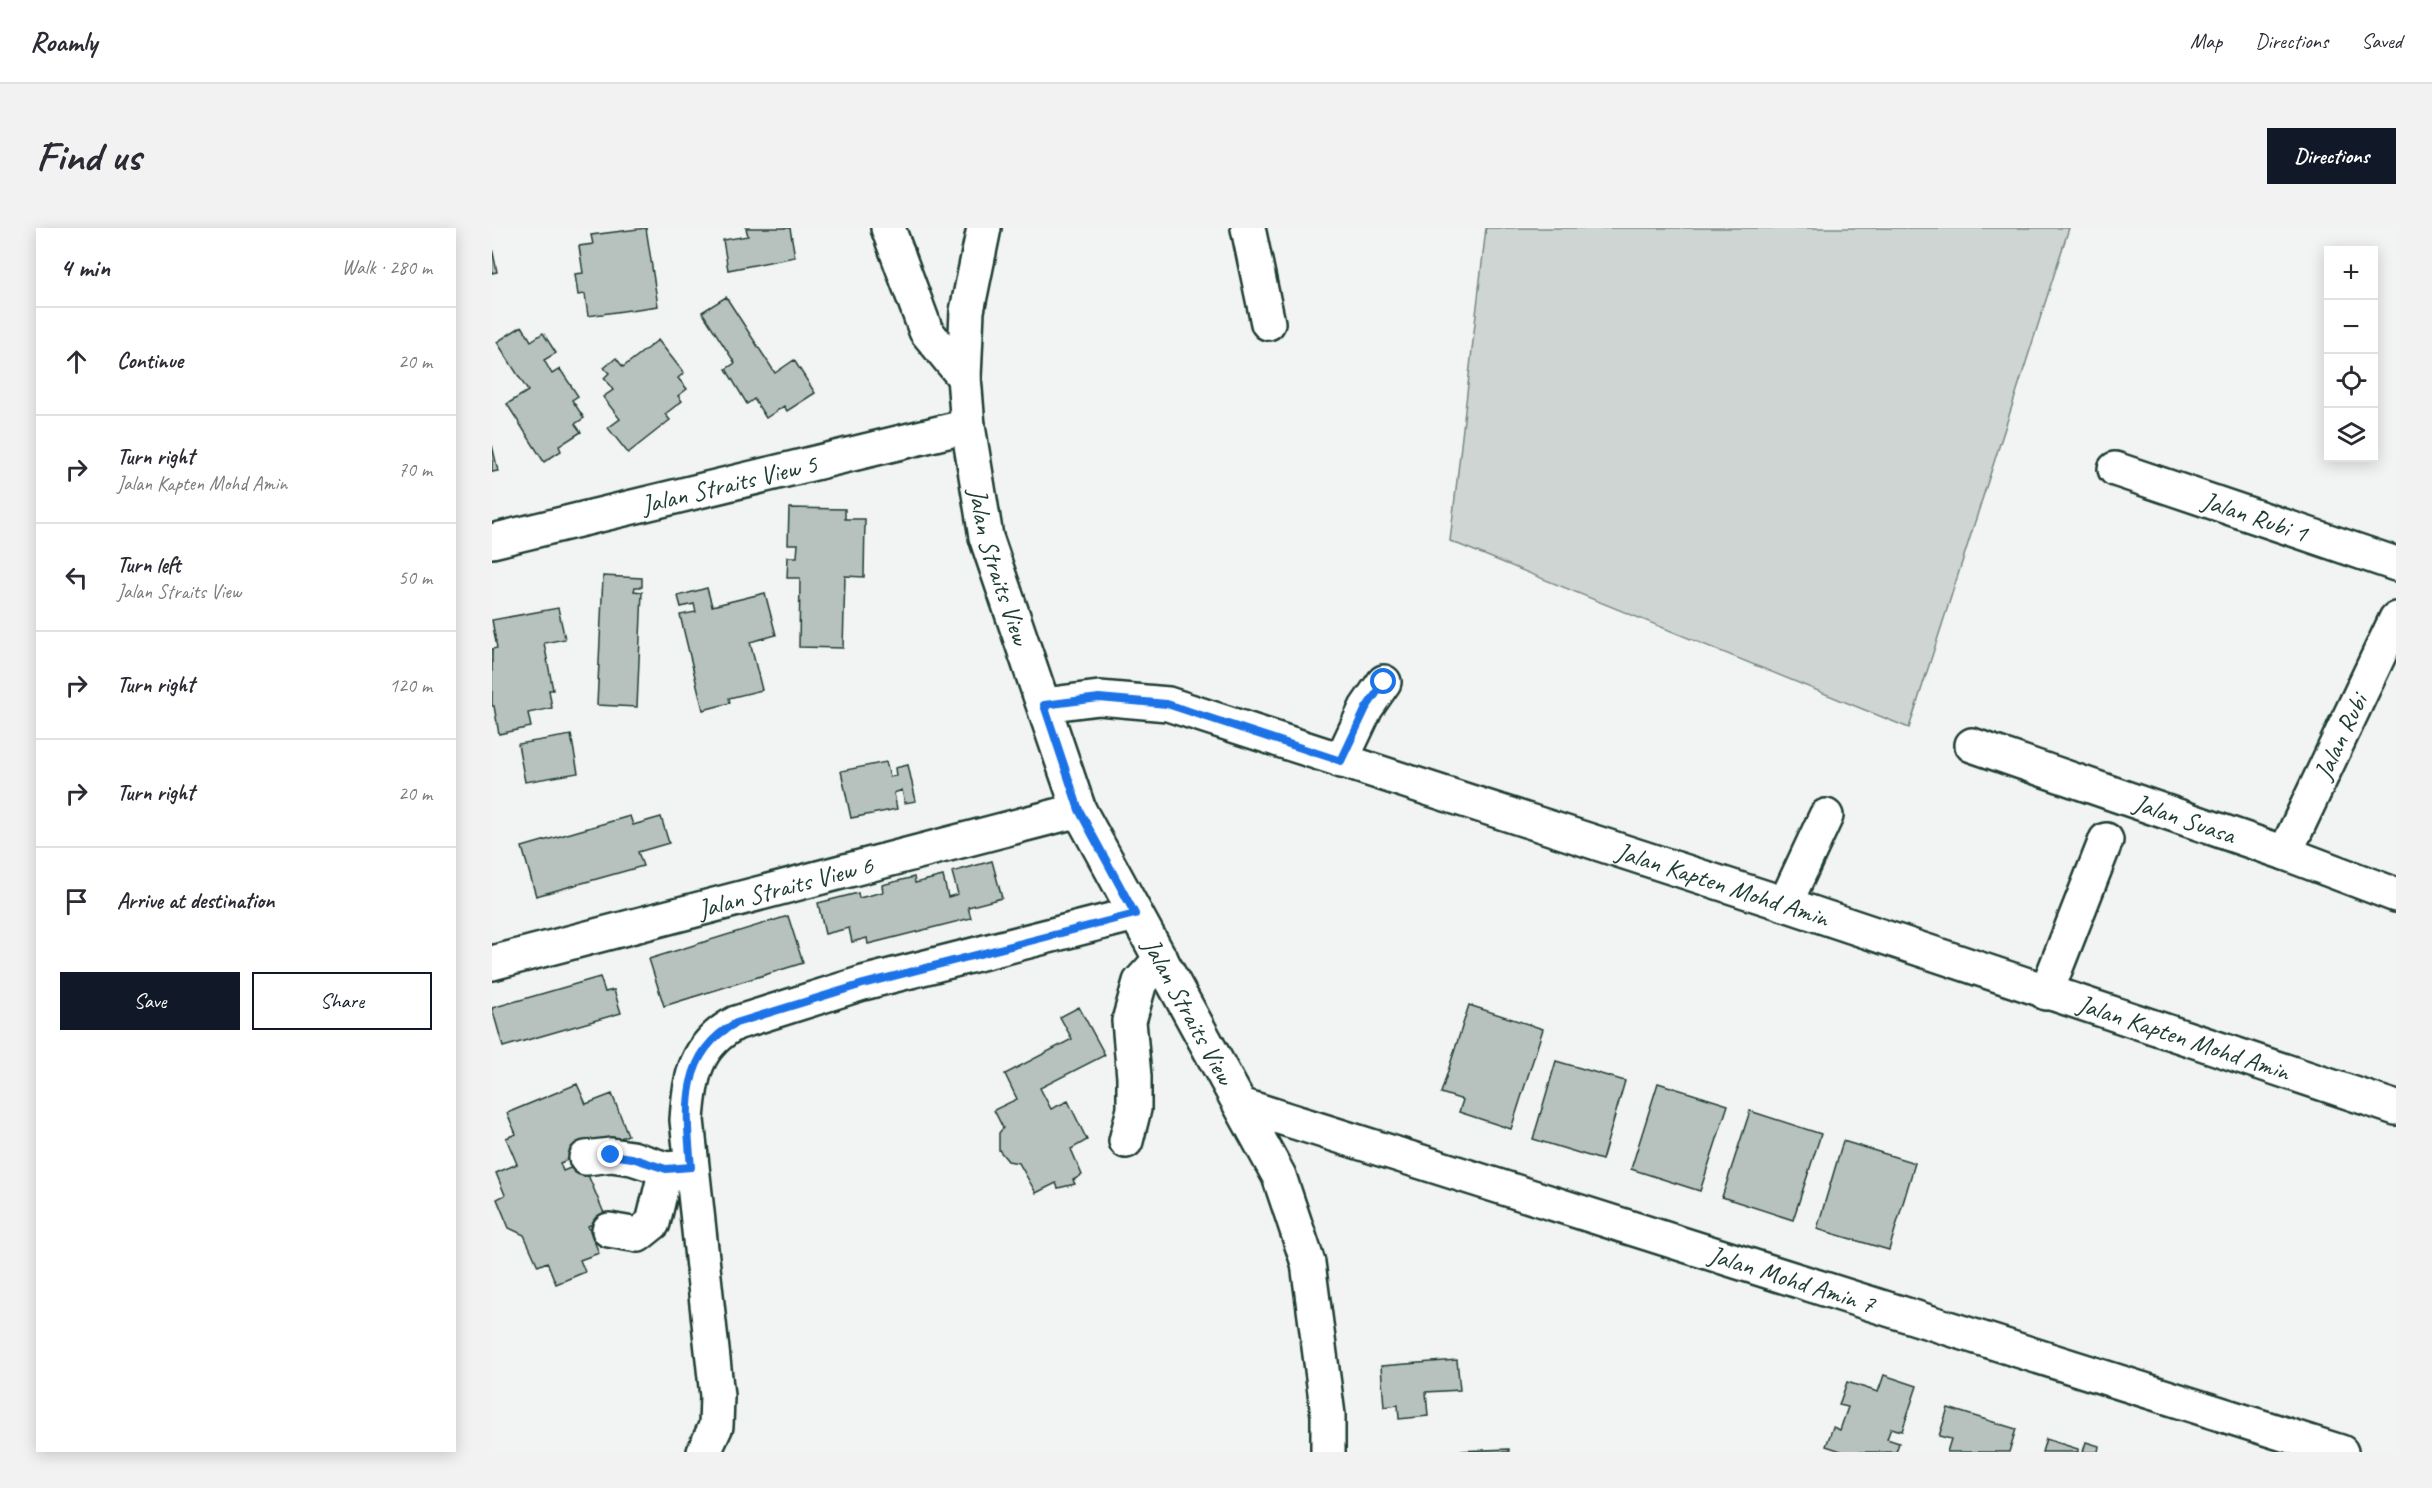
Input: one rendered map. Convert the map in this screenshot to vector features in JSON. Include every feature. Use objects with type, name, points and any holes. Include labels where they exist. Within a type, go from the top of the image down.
[{"type":"street","points":[[888,228],[926,331],[964,377]]},
{"type":"street","points":[[1248,228],[1268,323]]},
{"type":"street","name":"Jalan Straits View","points":[[979,231],[966,310],[964,377],[968,426],[986,537],[1079,810],[1279,1176],[1308,1263],[1328,1415],[1328,1452]]},
{"type":"street","name":"Jalan Straits View 5","points":[[492,541],[968,426]]},
{"type":"street","name":"Jalan Rubi 1","points":[[2115,469],[2396,564]]},
{"type":"street","name":"Jalan Rubi","points":[[2285,853],[2396,619]]},
{"type":"street","points":[[1341,761],[1366,708],[1384,682]]},
{"type":"street","name":"Jalan Kapten Mohd Amin","points":[[1044,705],[1099,698],[1167,704],[1785,904],[2396,1108]]},
{"type":"street","name":"Jalan Suasa","points":[[1972,744],[2285,853],[2396,895]]},
{"type":"street","name":"Jalan Straits View 6","points":[[492,963],[1079,810]]},
{"type":"street","points":[[1785,904],[1826,816]]},
{"type":"street","points":[[2046,993],[2106,840]]},
{"type":"street","points":[[609,1230],[638,1235],[653,1223],[678,1168],[687,1120],[689,1083],[700,1054],[720,1031],[736,1023],[863,984],[1135,914]]},
{"type":"street","points":[[1125,1141],[1134,1109],[1134,1077],[1128,1021],[1140,982],[1161,959]]},
{"type":"street","name":"Jalan Mohd Amin 7","points":[[1241,1105],[2341,1452]]},
{"type":"street","points":[[586,1158],[622,1156],[678,1168]]},
{"type":"street","points":[[678,1168],[718,1404],[716,1426],[704,1452]]},
{"type":"shaded area","points":[[1486,228],[2069,228],[1909,728],[1450,541]]},
{"type":"building","points":[[646,228],[658,306],[588,316],[585,294],[578,295],[575,274],[583,273],[579,246],[593,244],[591,235]]},
{"type":"building","points":[[746,228],[790,228],[795,257],[728,270],[723,240],[748,236]]},
{"type":"building","points":[[492,248],[497,272],[492,273]]},
{"type":"building","points":[[726,297],[775,373],[794,360],[815,393],[787,411],[784,406],[766,418],[754,399],[747,404],[726,369],[735,363],[702,312]]},
{"type":"building","points":[[522,326],[531,341],[543,333],[556,353],[544,360],[552,374],[560,369],[578,396],[572,400],[584,418],[575,424],[581,432],[559,446],[561,451],[544,462],[507,404],[528,391],[497,342]]},
{"type":"building","points":[[658,340],[684,373],[678,378],[687,389],[678,396],[682,401],[665,414],[670,420],[628,453],[608,428],[620,419],[603,397],[613,390],[604,378],[609,373],[604,368],[616,358],[623,367]]},
{"type":"building","points":[[492,445],[498,471],[492,472]]},
{"type":"building","points":[[789,508],[845,509],[845,519],[865,519],[864,577],[845,576],[843,648],[799,647],[800,578],[787,578],[788,557],[797,557],[798,544],[788,544]]},
{"type":"building","points":[[603,576],[642,578],[642,587],[635,587],[634,591],[642,592],[637,707],[597,705]]},
{"type":"building","points":[[707,588],[712,606],[765,593],[776,635],[750,642],[762,690],[729,698],[730,703],[703,710],[680,615],[696,612],[694,604],[681,607],[678,596]]},
{"type":"building","points":[[558,608],[565,639],[544,643],[553,690],[549,690],[552,708],[528,713],[531,727],[499,734],[494,706],[492,706],[492,649],[497,648],[492,620]]},
{"type":"building","points":[[571,735],[578,773],[525,782],[518,744]]},
{"type":"building","points":[[886,762],[890,777],[896,776],[895,768],[908,765],[916,801],[905,803],[902,790],[894,793],[897,809],[851,818],[841,771]]},
{"type":"building","points":[[630,816],[633,825],[661,817],[669,843],[638,852],[643,866],[536,896],[522,847]]},
{"type":"building","points":[[992,861],[1002,898],[968,907],[971,918],[868,944],[867,938],[852,942],[849,928],[825,934],[818,903],[858,893],[859,898],[883,892],[882,885],[914,877],[915,883],[943,876],[948,897],[958,894],[952,872]]},
{"type":"building","points":[[788,916],[803,963],[664,1006],[649,959]]},
{"type":"building","points":[[600,977],[605,992],[614,990],[621,1013],[503,1047],[492,1008]]},
{"type":"building","points":[[1469,1005],[1543,1029],[1511,1129],[1459,1112],[1463,1100],[1441,1093]]},
{"type":"building","points":[[1079,1007],[1105,1055],[1040,1088],[1051,1109],[1068,1101],[1087,1140],[1071,1149],[1082,1175],[1073,1180],[1075,1184],[1058,1188],[1056,1183],[1036,1193],[1019,1163],[1008,1161],[999,1150],[999,1133],[1003,1128],[994,1110],[1017,1099],[1005,1074],[1072,1039],[1060,1017]]},
{"type":"building","points":[[1556,1061],[1625,1081],[1602,1160],[1533,1139]]},
{"type":"building","points":[[1658,1083],[1728,1105],[1700,1191],[1631,1169]]},
{"type":"building","points":[[577,1084],[586,1104],[612,1094],[628,1135],[560,1163],[563,1171],[583,1163],[606,1218],[588,1226],[599,1253],[580,1260],[585,1272],[556,1284],[547,1262],[538,1266],[524,1235],[509,1228],[497,1199],[505,1195],[496,1173],[517,1164],[506,1138],[516,1134],[507,1113]]},
{"type":"building","points":[[1750,1111],[1821,1134],[1793,1220],[1722,1197]]},
{"type":"building","points":[[1843,1141],[1915,1163],[1889,1250],[1817,1229]]},
{"type":"building","points":[[1457,1360],[1460,1390],[1426,1392],[1428,1416],[1399,1419],[1398,1405],[1384,1407],[1381,1366]]},
{"type":"building","points":[[1884,1375],[1917,1386],[1902,1431],[1891,1428],[1887,1439],[1899,1443],[1896,1452],[1844,1452],[1826,1446],[1833,1427],[1840,1430],[1848,1407],[1839,1405],[1847,1382],[1878,1392]]},
{"type":"building","points":[[1948,1408],[2016,1429],[2009,1452],[1947,1452],[1951,1439],[1939,1436]]},
{"type":"building","points":[[2046,1439],[2078,1449],[2078,1452],[2042,1452]]},
{"type":"building","points":[[2086,1442],[2099,1446],[2098,1452],[2083,1452]]},
{"type":"building","points":[[1509,1449],[1509,1452],[1457,1452],[1457,1451]]},
{"type":"route","points":[[611,1155],[632,1158],[666,1169],[691,1167],[687,1120],[689,1083],[700,1054],[720,1031],[736,1023],[863,984],[1135,914],[1079,810],[1044,705],[1099,698],[1167,704],[1341,761],[1366,708],[1384,682]]}]
